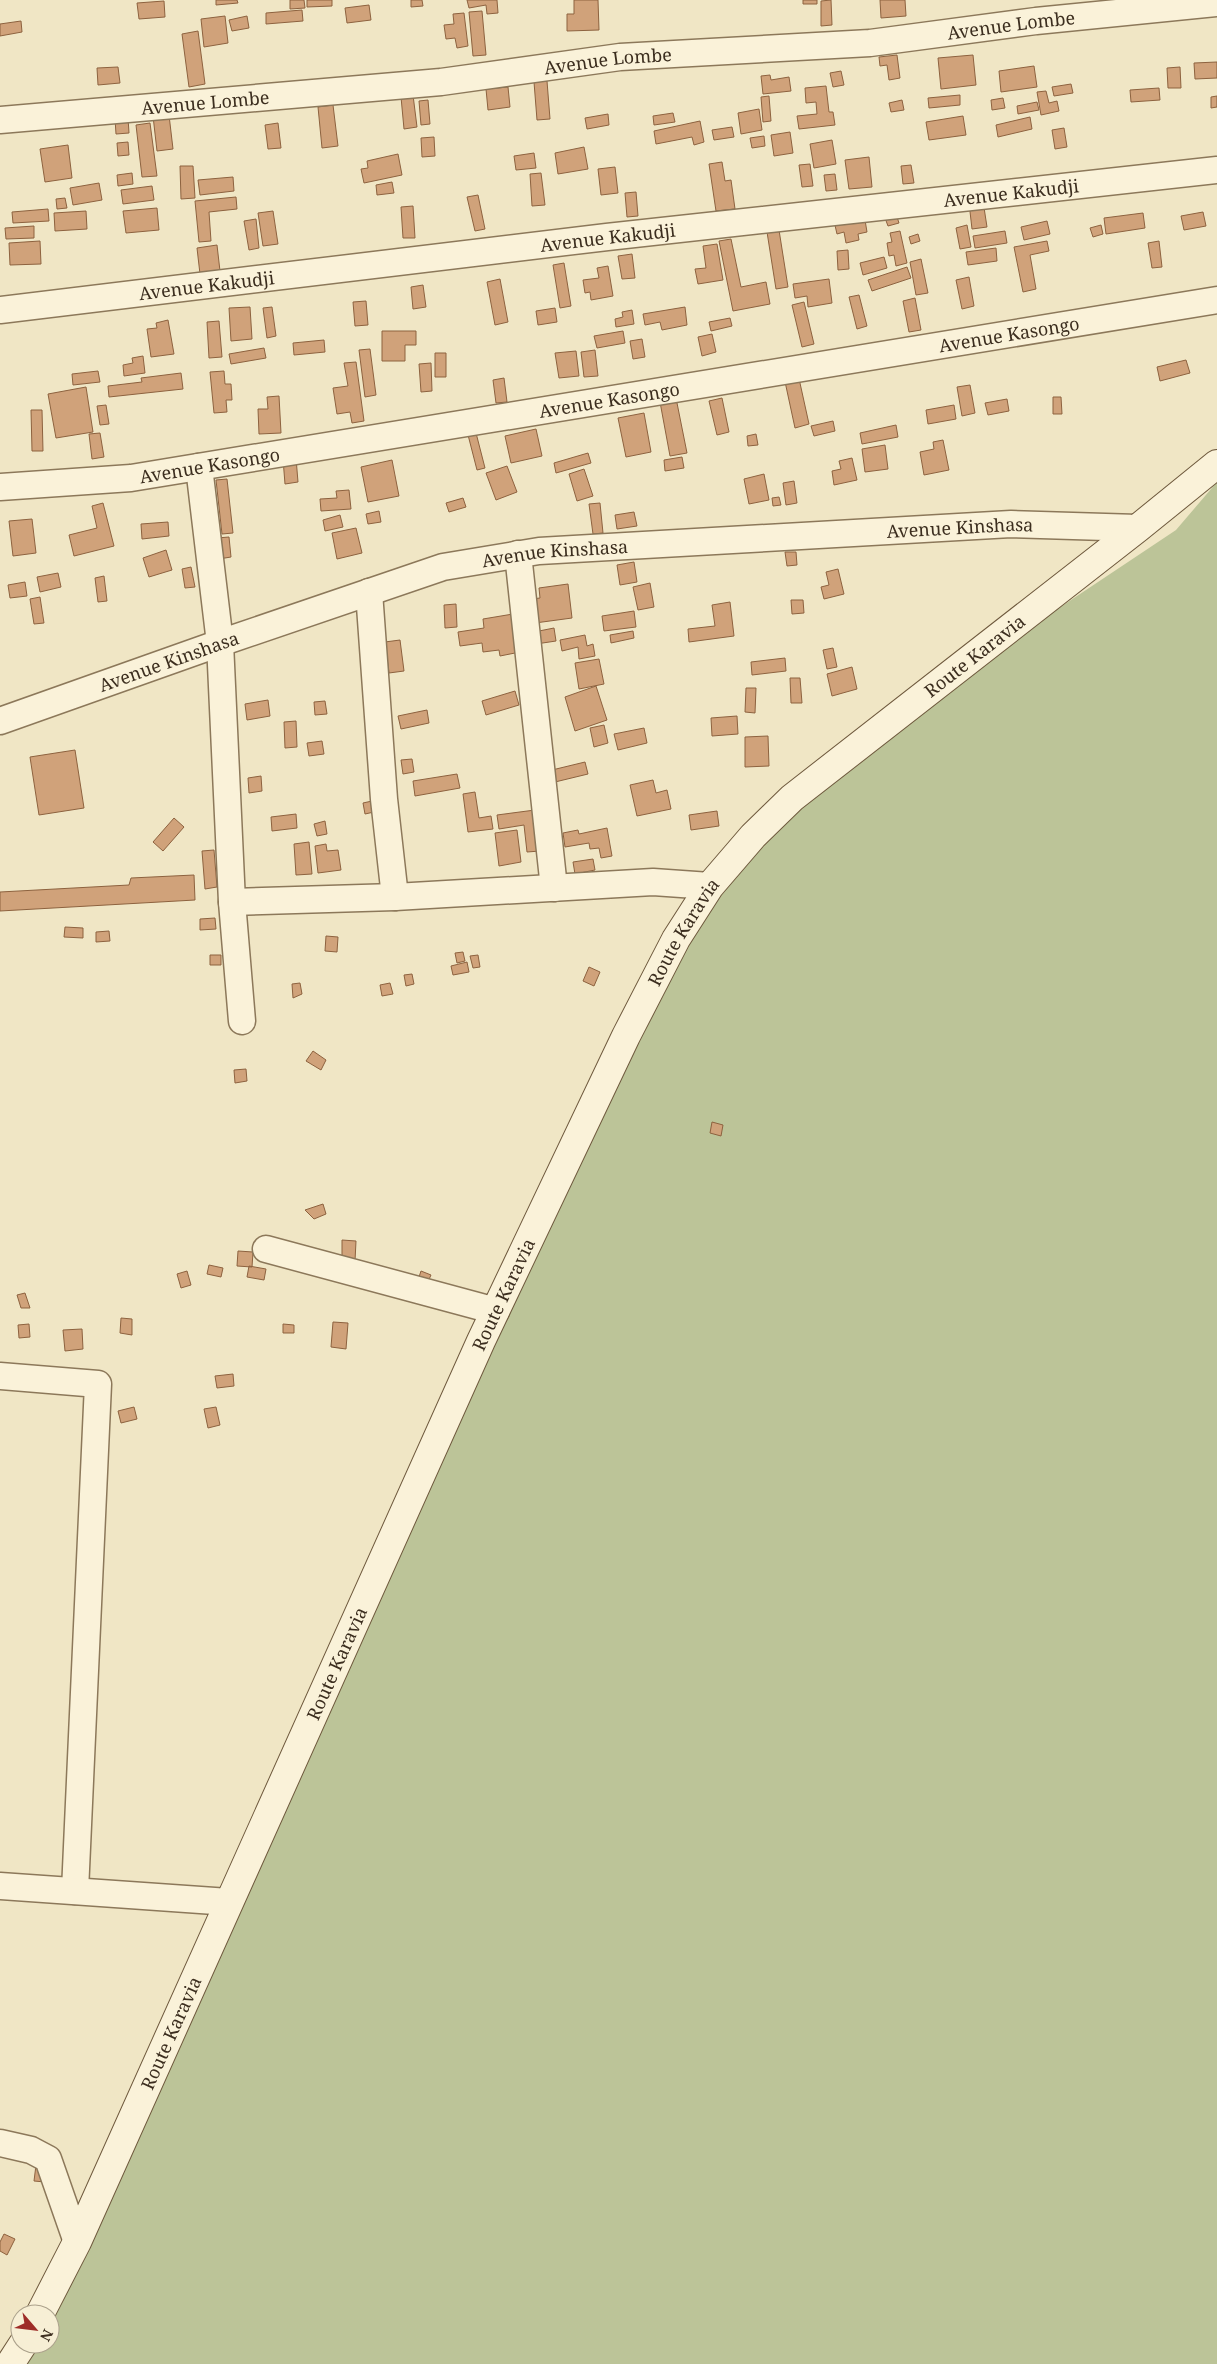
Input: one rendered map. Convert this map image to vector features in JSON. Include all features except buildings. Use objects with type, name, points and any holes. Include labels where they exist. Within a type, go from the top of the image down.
[{"type":"street","name":"Avenue Lombe","points":[[0,120],[441,82],[620,57],[870,43],[1036,21],[1217,3]]},
{"type":"street","name":"Avenue Kakudji","points":[[0,310],[607,237],[1217,170]]},
{"type":"street","name":"Avenue Kasongo","points":[[0,488],[131,478],[1217,300]]},
{"type":"street","name":"Route Karavia","points":[[45,2304],[77,2242],[496,1311],[626,1036],[676,940],[710,886],[753,836],[792,798],[1138,528],[1217,464]]},
{"type":"street","points":[[199,467],[220,642],[232,902],[242,1021]]},
{"type":"street","name":"Avenue Kinshasa","points":[[0,721],[220,642],[443,567],[518,554],[1010,524],[1138,528]]},
{"type":"street","points":[[518,554],[554,888]]},
{"type":"street","points":[[369,592],[384,799],[395,898]]},
{"type":"street","points":[[232,902],[395,898],[653,882],[710,886]]},
{"type":"street","points":[[266,1250],[496,1311]]},
{"type":"street","points":[[0,1376],[98,1384],[89,1620],[75,1891]]},
{"type":"street","points":[[0,1886],[229,1902]]},
{"type":"street","points":[[0,2144],[30,2150],[48,2159],[77,2242]]},
{"type":"green space","points":[[1217,482],[1217,2364],[17,2364],[24,2354],[60,2354],[60,2304],[55,2304],[622,1064],[700,919],[781,824],[909,720],[1056,610],[1176,530]]}]
